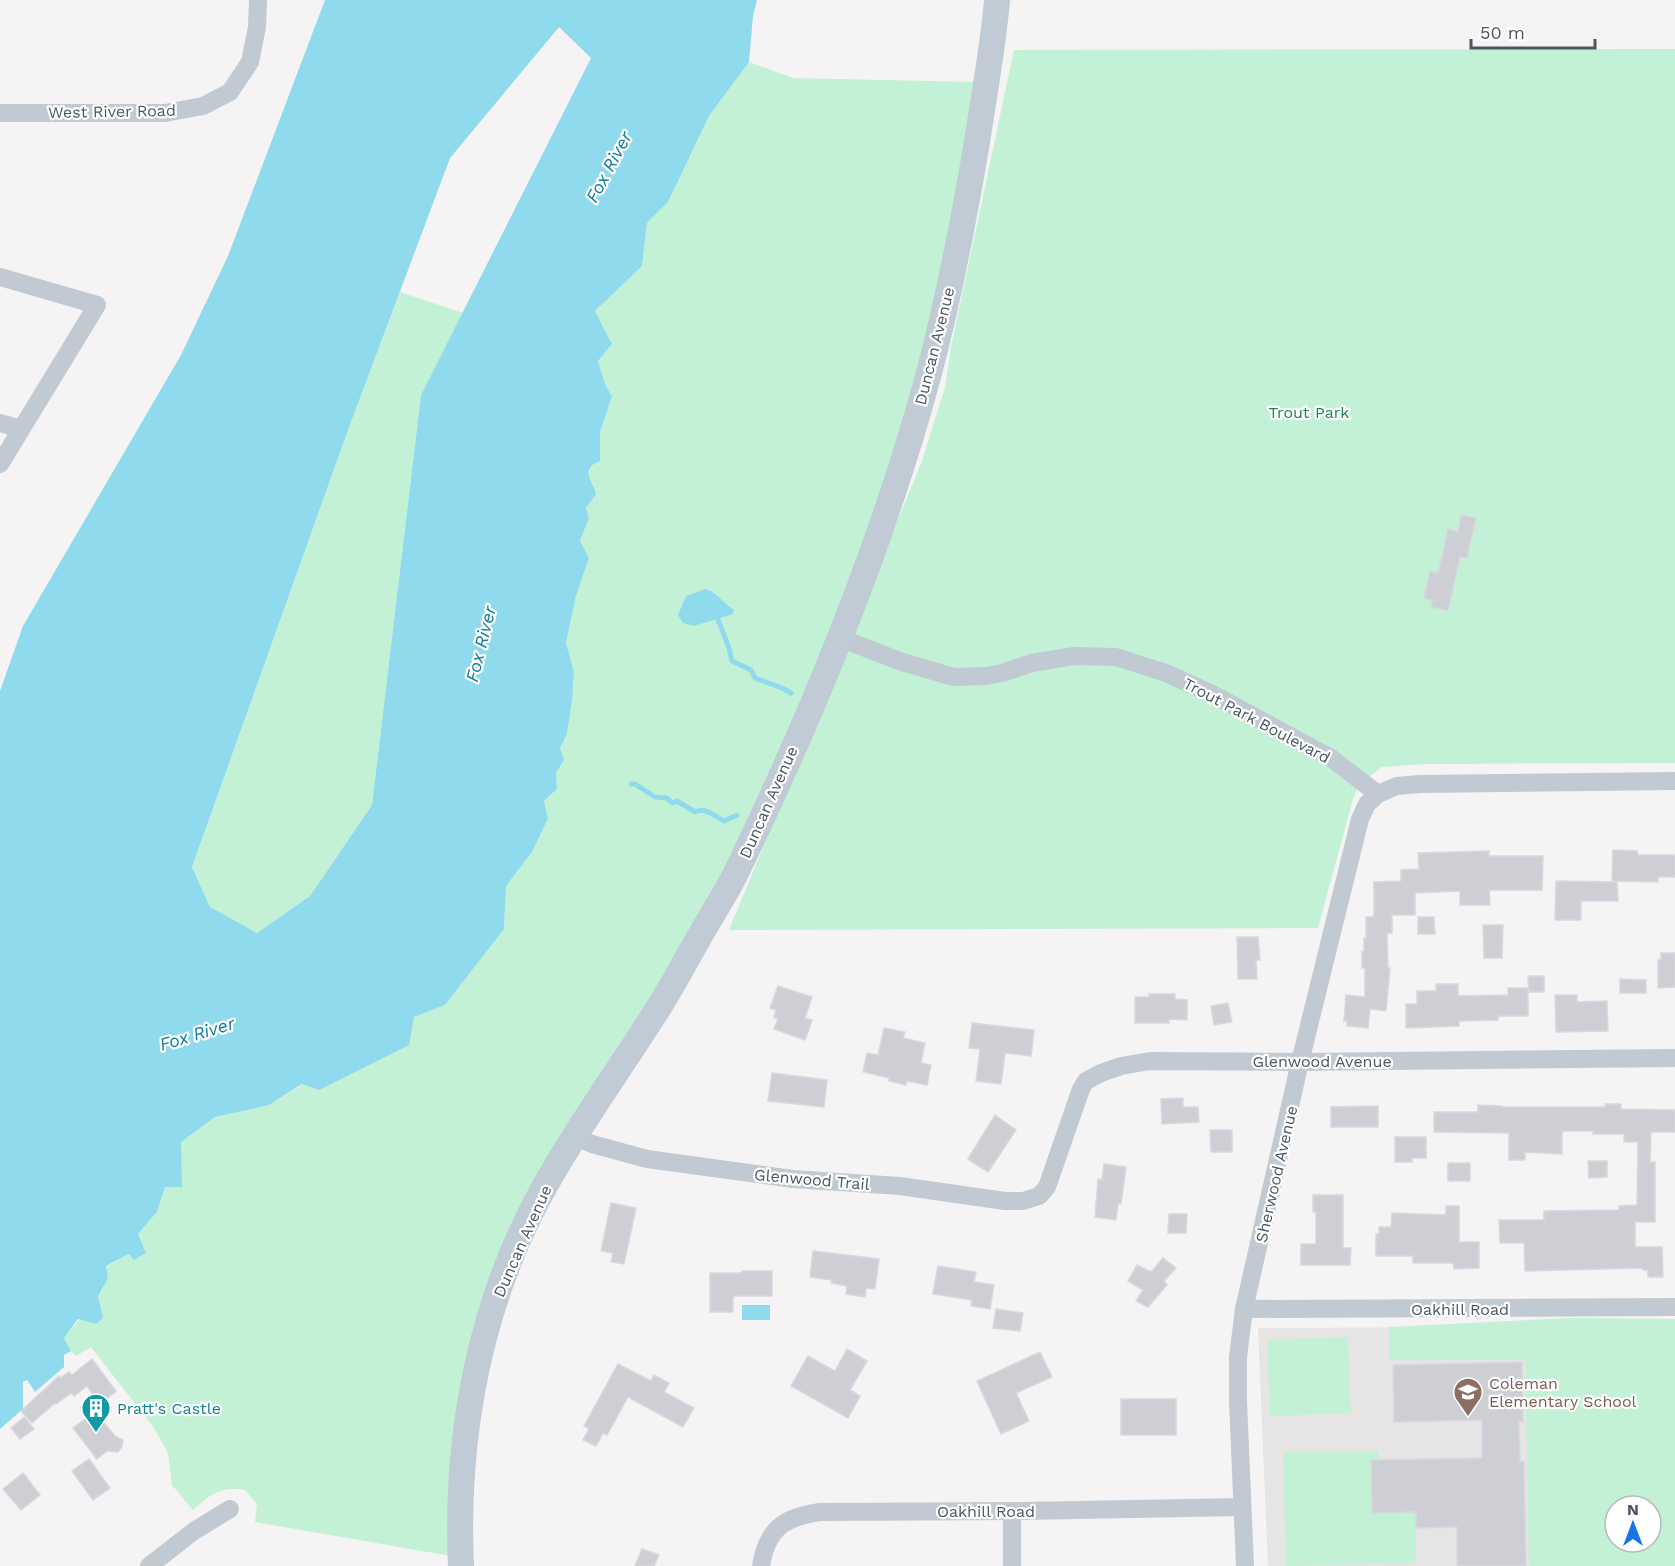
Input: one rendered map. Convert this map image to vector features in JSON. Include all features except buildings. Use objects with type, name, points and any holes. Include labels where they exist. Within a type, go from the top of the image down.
[{"type":"street","name":"West River Road","points":[[0,113],[165,113],[203,106],[230,92],[250,62],[257,27],[258,0]]},
{"type":"street","name":"Duncan Avenue","points":[[461,1566],[460,1499],[467,1421],[493,1305],[523,1228],[545,1185],[663,1001],[733,879],[840,638],[898,476],[929,373],[963,225],[994,34],[997,0]]},
{"type":"street","points":[[0,277],[97,305],[0,464]]},
{"type":"street","points":[[0,423],[21,429]]},
{"type":"street","name":"Trout Park Boulevard","points":[[840,638],[902,662],[954,677],[971,678],[1002,673],[1039,662],[1074,656],[1116,657],[1166,673],[1212,694],[1331,758],[1378,794]]},
{"type":"street","points":[[1378,794],[1387,789],[1408,784],[1675,781]]},
{"type":"street","name":"Sherwood Avenue","points":[[1245,1566],[1238,1380],[1238,1357],[1244,1309],[1300,1062],[1360,819],[1367,804],[1378,794]]},
{"type":"street","name":"Glenwood Avenue","points":[[1047,1187],[1081,1089],[1086,1081],[1121,1066],[1150,1061],[1300,1062],[1675,1058]]},
{"type":"street","name":"Glenwood Trail","points":[[575,1137],[646,1159],[793,1179],[900,1186],[1005,1201],[1023,1201],[1038,1196],[1047,1187]]},
{"type":"street","name":"Oakhill Road","points":[[1244,1309],[1675,1307]]},
{"type":"street","name":"Oakhill Road","points":[[761,1566],[763,1551],[772,1533],[788,1520],[809,1513],[1242,1507]]},
{"type":"street","points":[[149,1566],[194,1531],[230,1509]]},
{"type":"street","points":[[1012,1511],[1012,1566]]},
{"type":"shaded area","name":"Coleman Elementary School","points":[[1675,1326],[1675,1566],[1268,1566],[1258,1328]]},
{"type":"green space","name":"Trout Park","points":[[1675,49],[1675,763],[1426,764],[1382,767],[1360,784],[1353,799],[1318,928],[729,930],[922,461],[945,387],[951,347],[1014,50]]},
{"type":"green space","points":[[749,62],[793,78],[975,82],[943,271],[899,436],[869,530],[806,697],[718,883],[517,1223],[451,1556],[255,1522],[257,1504],[245,1490],[222,1490],[193,1510],[172,1485],[168,1453],[154,1428],[91,1347],[76,1356],[63,1339],[99,1296],[104,1287],[106,1267],[129,1254],[138,1234],[157,1212],[165,1187],[181,1156],[181,1142],[215,1117],[269,1105],[414,1017],[445,1005],[504,929],[506,886],[532,852],[548,820],[544,801],[557,789],[556,773],[564,760],[560,748],[567,734],[574,672],[566,643],[576,596],[589,558],[580,541],[589,518],[586,508],[594,486],[589,479],[589,472],[590,468],[600,461],[600,432],[612,398],[598,361],[612,344],[595,311],[642,266],[647,223],[668,202],[709,116]]},
{"type":"green space","points":[[400,292],[463,313],[421,395],[372,805],[310,896],[257,934],[210,907],[192,867],[348,430]]},
{"type":"green space","points":[[1569,1318],[1675,1319],[1675,1566],[1529,1566],[1525,1360],[1389,1360],[1389,1327]]},
{"type":"green space","points":[[1348,1337],[1351,1413],[1270,1416],[1267,1340]]},
{"type":"green space","points":[[1378,1451],[1379,1460],[1371,1460],[1372,1513],[1416,1512],[1416,1563],[1286,1566],[1283,1452]]},
{"type":"water","name":"Fox River","points":[[325,0],[757,0],[753,16],[749,62],[709,116],[668,202],[647,223],[642,266],[595,311],[612,344],[598,361],[605,384],[612,397],[600,432],[600,461],[590,468],[589,472],[596,494],[586,508],[589,518],[580,541],[589,558],[576,596],[566,643],[574,672],[567,734],[560,748],[564,760],[556,773],[557,789],[544,801],[548,819],[532,852],[506,886],[504,929],[445,1005],[414,1017],[409,1045],[319,1090],[302,1084],[269,1105],[215,1117],[181,1142],[182,1187],[165,1187],[157,1212],[138,1234],[146,1253],[134,1260],[129,1254],[106,1266],[108,1278],[98,1297],[103,1317],[97,1324],[78,1319],[64,1338],[71,1351],[64,1355],[64,1367],[35,1392],[27,1380],[23,1382],[23,1409],[0,1429],[0,691],[23,626],[181,355],[228,256]],"holes":[[[559,27],[591,58],[421,395],[372,805],[310,896],[257,933],[210,907],[192,867],[348,430],[450,158]]]},
{"type":"water","points":[[705,589],[713,592],[734,610],[733,614],[694,626],[683,623],[678,615],[686,596]]},
{"type":"water","points":[[742,1305],[770,1305],[770,1320],[742,1320]]},
{"type":"waterway","points":[[717,617],[732,661],[751,670],[755,678],[791,693]]},
{"type":"waterway","points":[[631,784],[635,784],[655,797],[667,798],[672,803],[677,801],[695,812],[707,811],[724,821],[737,815]]},
{"type":"place","name":"Coleman Elementary School","points":[[1468,1418]]},
{"type":"place","name":"Pratt's Castle","points":[[96,1434]]}]
